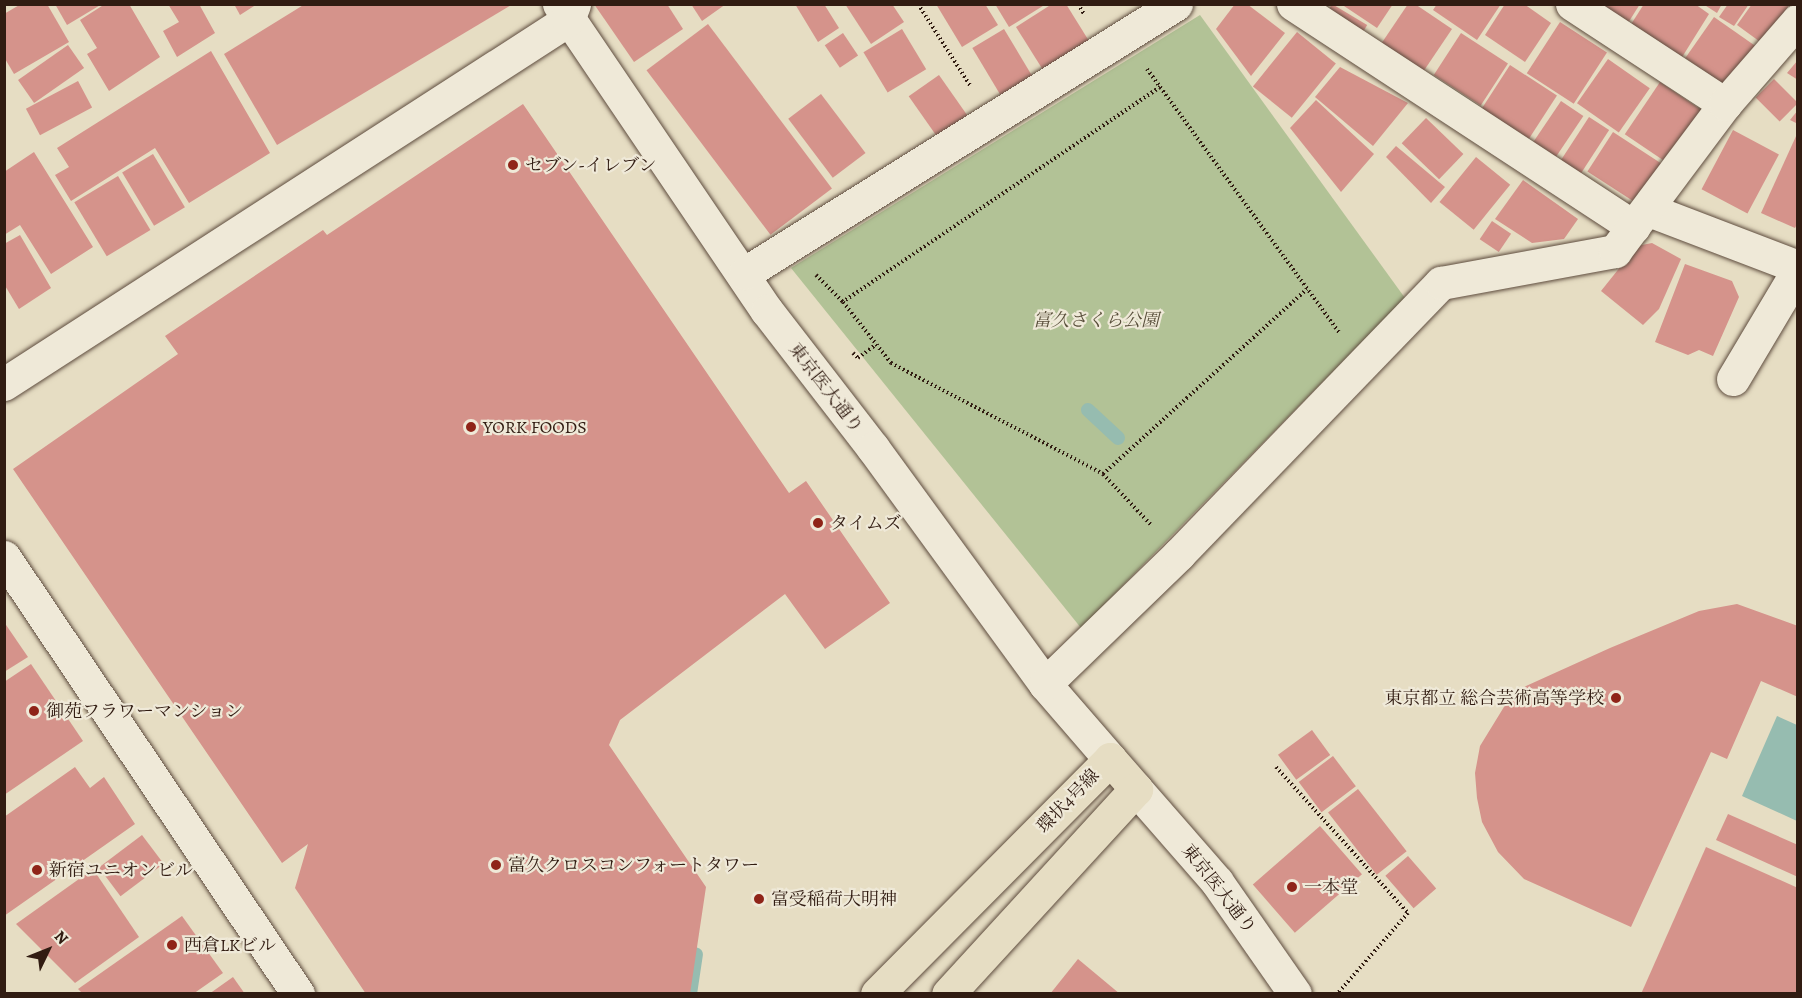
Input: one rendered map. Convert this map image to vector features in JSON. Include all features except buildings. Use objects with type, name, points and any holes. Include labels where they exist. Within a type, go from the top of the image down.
[{"type":"main road","name":"環状4号線","points":[[877,993],[1110,759],[1136,789]]},
{"type":"main road","points":[[948,993],[1136,789]]},
{"type":"street","points":[[745,273],[1176,4]]},
{"type":"street","points":[[1293,4],[1641,219],[1797,268],[1733,379]]},
{"type":"street","points":[[1572,4],[1725,104]]},
{"type":"street","points":[[4,384],[567,10]]},
{"type":"street","name":"東京医大通り","points":[[567,10],[745,273],[767,311],[873,448],[1045,684],[1110,759]]},
{"type":"street","points":[[1045,684],[1179,554],[1441,283],[1615,251],[1725,104],[1797,20]]},
{"type":"street","points":[[4,557],[298,993]]},
{"type":"street","name":"東京医大通り","points":[[1136,789],[1217,882],[1295,993]]},
{"type":"path","points":[[918,4],[990,118]]},
{"type":"path","points":[[1125,36],[1362,365]]},
{"type":"path","points":[[1160,87],[843,302],[891,363],[1103,474],[1179,554]]},
{"type":"path","points":[[1103,474],[1307,289]]},
{"type":"path","points":[[1276,766],[1408,913],[1337,993]]},
{"type":"green space","name":"富久さくら公園","points":[[1200,15],[1405,298],[1081,628],[791,268]]},
{"type":"water","points":[[1777,716],[1797,725],[1797,821],[1742,796]]},
{"type":"waterway","points":[[1088,410],[1118,438]]},
{"type":"waterway","points":[[690,994],[696,954]]},
{"type":"place","name":"セブン-イレブン","points":[[513,165]]},
{"type":"place","name":"YORK FOODS","points":[[471,427]]},
{"type":"place","name":"タイムズ","points":[[818,523]]},
{"type":"place","name":"東京都立 総合芸術高等学校","points":[[1616,698]]},
{"type":"place","name":"御苑フラワーマンション","points":[[34,711]]},
{"type":"place","name":"富久クロスコンフォートタワー","points":[[496,865]]},
{"type":"place","name":"新宿ユニオンビル","points":[[37,870]]},
{"type":"place","name":"一本堂","points":[[1292,887]]},
{"type":"place","name":"富受稲荷大明神","points":[[759,899]]},
{"type":"place","name":"西倉LKビル","points":[[172,945]]}]
